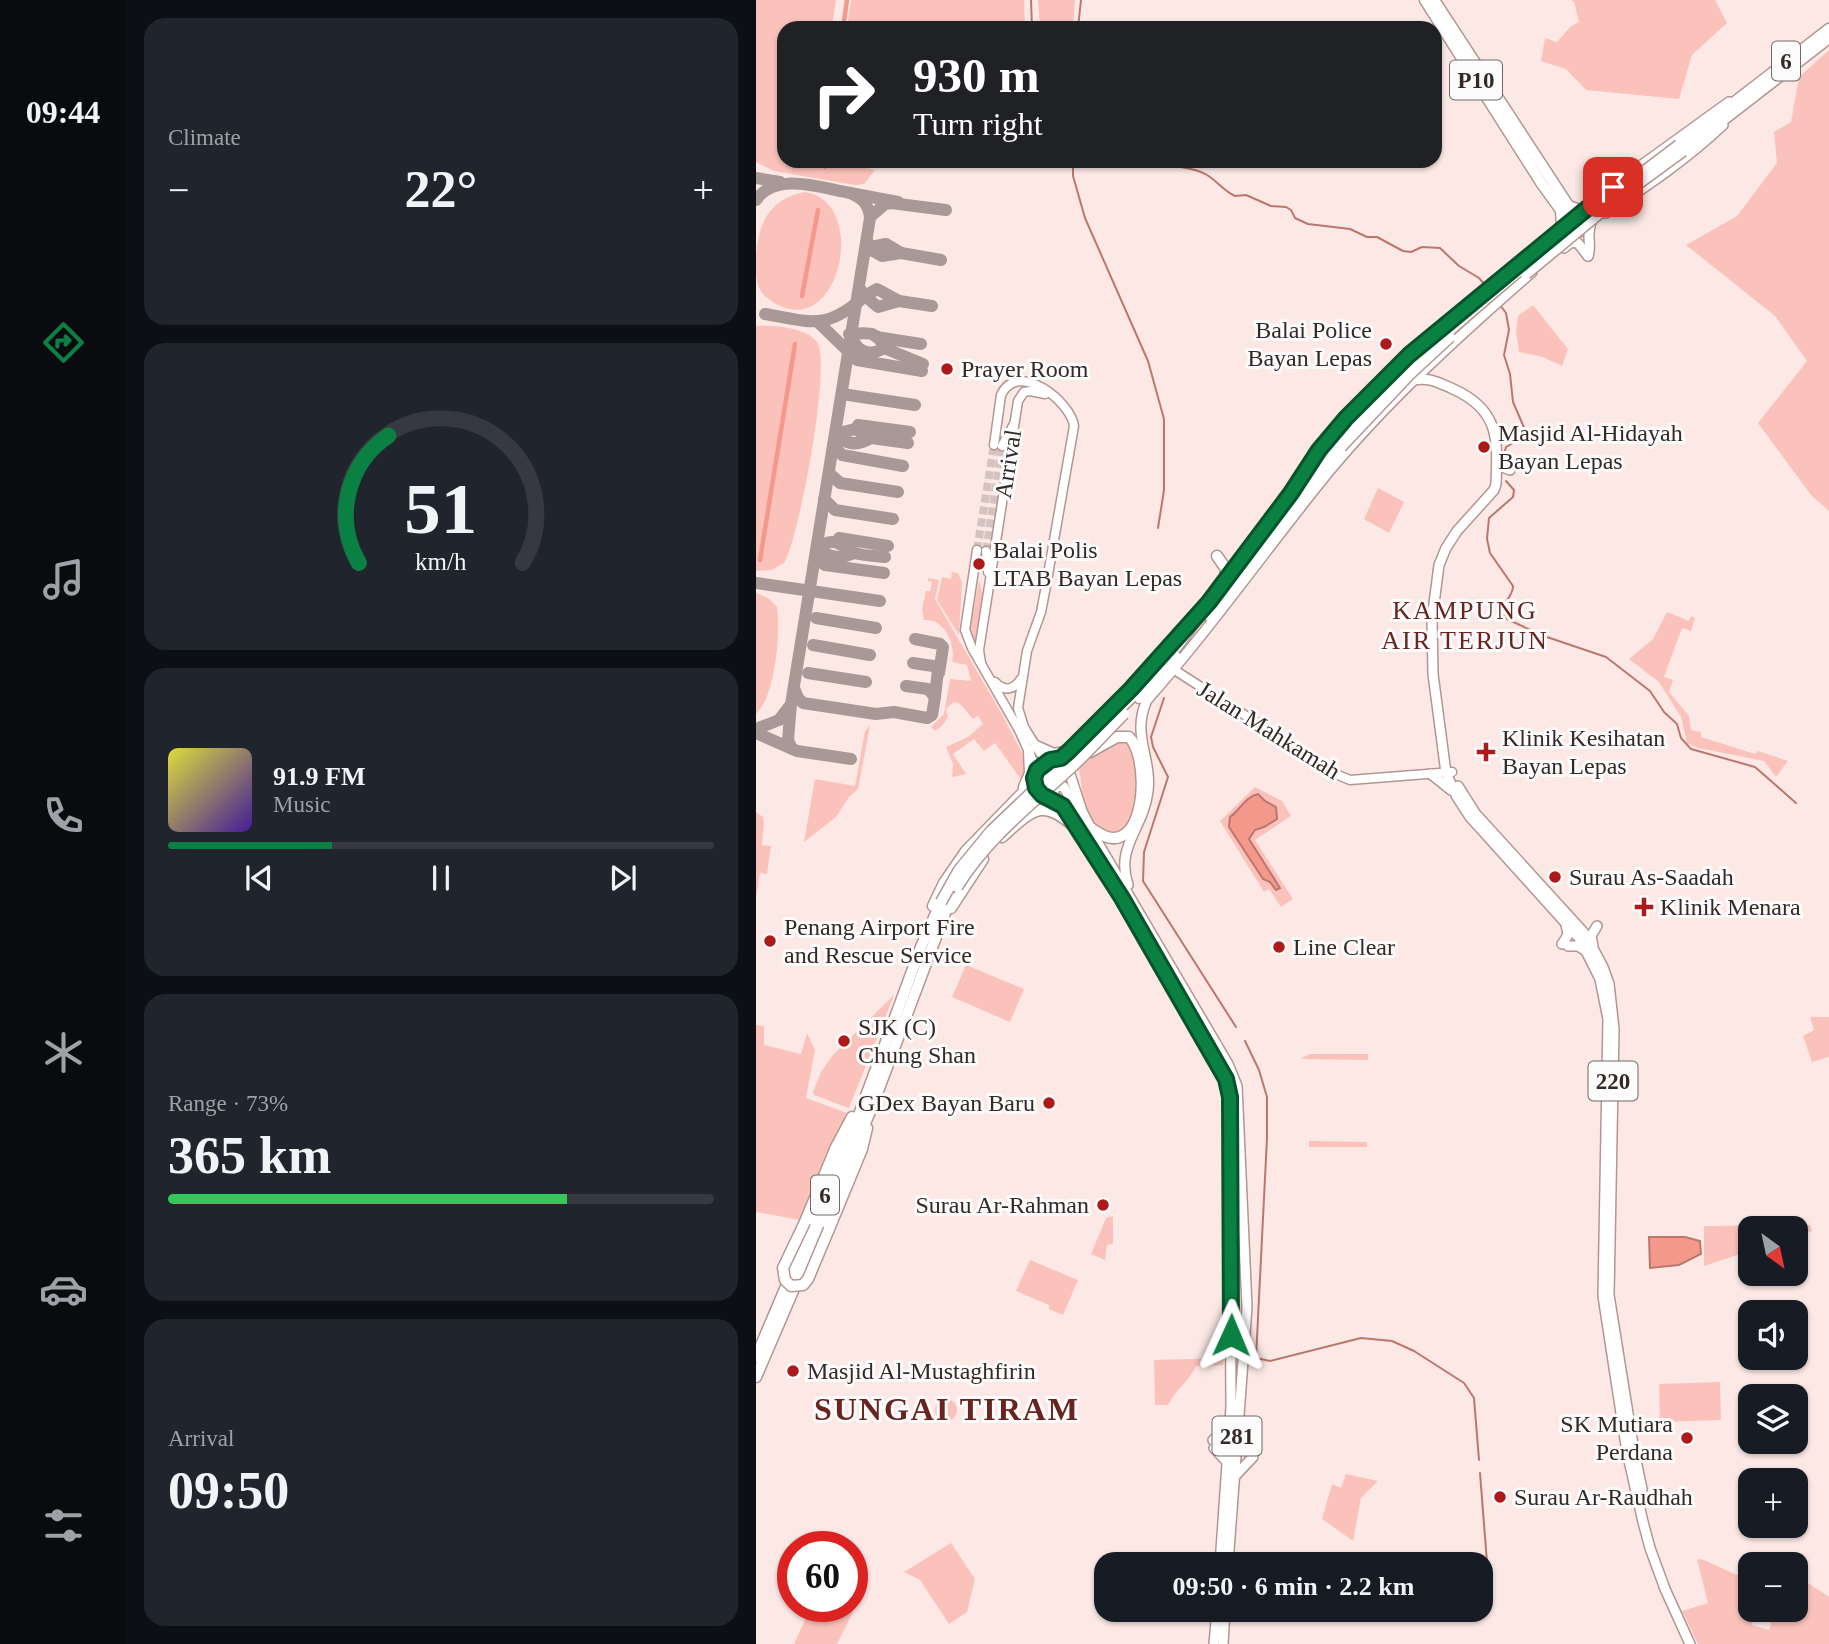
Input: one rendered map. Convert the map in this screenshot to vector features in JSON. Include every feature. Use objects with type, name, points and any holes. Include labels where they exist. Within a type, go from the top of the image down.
[{"type":"highway","name":"P10","points":[[1425,0],[1438,21]]},
{"type":"highway","name":"P10","points":[[1434,0],[1564,208]]},
{"type":"highway","name":"P10","points":[[1442,27],[1534,172],[1577,225]]},
{"type":"highway","name":"6","points":[[756,1377],[872,1107],[951,897],[976,858],[1074,765],[1179,653],[1306,480],[1338,444],[1435,351],[1577,225],[1681,148],[1829,29]]},
{"type":"highway","name":"6","points":[[1745,98],[1829,38]]},
{"type":"highway","points":[[1555,236],[1562,224],[1564,208],[1580,210],[1592,206]]},
{"type":"highway","points":[[1295,497],[1340,459]]},
{"type":"highway","name":"6","points":[[756,1357],[859,1115],[921,947],[959,870],[985,837],[1134,699],[1178,645],[1238,562],[1295,497]]},
{"type":"highway","points":[[1225,580],[1226,569],[1217,556],[1223,560],[1238,562]]},
{"type":"highway","points":[[1053,760],[1069,751],[1131,689],[1209,602]]},
{"type":"highway","points":[[1074,765],[1116,737],[1129,737],[1135,743],[1142,766],[1142,791],[1131,827],[1122,836],[1115,838],[1104,836],[1091,828]]},
{"type":"highway","points":[[1011,804],[1029,778],[1032,748],[1054,754],[1069,751]]},
{"type":"highway","points":[[921,947],[930,913],[944,883],[974,841],[1036,775]]},
{"type":"highway","points":[[932,944],[963,887],[981,862],[1003,837],[1029,814],[1041,809],[1054,811],[1079,831]]},
{"type":"highway","points":[[866,1093],[836,1147],[783,1268],[785,1280],[791,1286],[803,1285],[808,1279],[862,1149],[872,1107]]},
{"type":"main road","points":[[1534,271],[1592,206],[1613,187],[1698,123],[1745,98]]},
{"type":"main road","points":[[1295,497],[1319,450],[1346,418],[1409,355],[1555,236],[1577,225],[1591,223],[1655,181],[1705,142],[1745,98]]},
{"type":"main road","points":[[1613,187],[1611,193],[1614,199],[1627,199]]},
{"type":"main road","points":[[1136,906],[1123,863],[1127,844],[1147,795],[1147,768],[1140,729],[1147,700],[1340,459],[1413,380],[1534,271],[1575,241],[1587,256],[1590,249],[1588,231],[1591,223]]},
{"type":"main road","points":[[1455,317],[1466,331]]},
{"type":"main road","points":[[1431,379],[1432,362]]},
{"type":"main road","name":"220","points":[[1413,380],[1431,379],[1465,394],[1485,411],[1496,438],[1494,490],[1454,536],[1439,565],[1432,619],[1432,648],[1438,708],[1443,719],[1449,772],[1457,797],[1481,830],[1570,922]]},
{"type":"main road","points":[[1497,464],[1510,470]]},
{"type":"main road","points":[[1036,775],[1053,760]]},
{"type":"main road","name":"281","points":[[1053,760],[1068,765],[1077,799],[1098,843],[1235,1081],[1239,1102],[1247,1307],[1234,1427],[1227,1462],[1221,1552]]},
{"type":"main road","name":"220","points":[[1449,772],[1471,807],[1480,808],[1479,818],[1570,922],[1590,950],[1609,985],[1614,1029],[1609,1295],[1653,1552],[1665,1589],[1690,1644]]},
{"type":"main road","points":[[1431,774],[1457,797]]},
{"type":"main road","name":"281","points":[[1036,775],[1038,792],[1063,806],[1122,898],[1226,1079],[1230,1097],[1234,1427],[1229,1552]]},
{"type":"main road","points":[[1056,801],[1053,790],[1058,786],[1064,787],[1090,836],[1098,843]]},
{"type":"main road","points":[[1570,922],[1594,925],[1590,950],[1565,945],[1570,922]]},
{"type":"main road","points":[[1231,1280],[1239,1286],[1246,1280]]},
{"type":"main road","points":[[1232,1307],[1239,1301],[1247,1307]]},
{"type":"main road","points":[[1227,1462],[1214,1444],[1234,1427],[1253,1452],[1234,1477]]},
{"type":"main road","points":[[1214,1644],[1216,1622]]},
{"type":"main road","points":[[1223,1644],[1224,1622]]},
{"type":"street","points":[[1015,423],[998,445],[999,403],[1004,388],[1023,380],[1038,386],[1070,413],[1074,426],[1041,612],[1028,642],[1018,708],[1032,748],[1036,775]]},
{"type":"street","name":"Arrival","points":[[977,651],[1018,401],[1024,392],[1030,391],[1051,396]]},
{"type":"street","name":"Arrival","points":[[977,651],[968,641],[965,622],[982,550],[990,582]]},
{"type":"street","points":[[977,651],[986,673],[1032,748],[1053,760]]},
{"type":"street","name":"Jalan Mahkamah","points":[[1173,669],[1338,775],[1350,780],[1449,772]]},
{"type":"street","points":[[986,673],[1003,689],[1014,688],[1022,677]]},
{"type":"shaded area","points":[[756,0],[836,0],[833,21],[777,21],[777,168],[875,170],[864,184],[855,185],[774,171],[756,162]]},
{"type":"shaded area","points":[[851,0],[1024,0],[1025,21],[848,21]]},
{"type":"shaded area","points":[[1038,0],[1075,0],[1074,21],[1040,21]]},
{"type":"shaded area","points":[[1571,0],[1715,0],[1727,23],[1692,55],[1679,99],[1586,90],[1566,69],[1541,61],[1545,38],[1557,42],[1570,27],[1579,22],[1574,2]]},
{"type":"shaded area","points":[[1829,50],[1829,511],[1811,495],[1758,423],[1807,361],[1775,316],[1686,245],[1737,216],[1777,163],[1774,132],[1791,122],[1799,77]]},
{"type":"shaded area","points":[[805,192],[826,202],[837,220],[841,244],[838,269],[828,291],[812,306],[792,309],[767,298],[759,287],[756,264],[758,239],[772,209],[781,201]]},
{"type":"shaded area","points":[[1533,305],[1568,349],[1562,366],[1543,357],[1519,352],[1516,331],[1518,316]]},
{"type":"shaded area","points":[[756,326],[780,327],[805,333],[817,342],[821,356],[812,451],[798,521],[784,563],[772,570],[756,571]]},
{"type":"shaded area","points":[[1378,488],[1404,502],[1389,533],[1364,519]]},
{"type":"shaded area","points":[[952,572],[958,573],[962,583],[959,635],[937,600],[942,577],[951,579]]},
{"type":"shaded area","points":[[928,578],[939,580],[935,599],[1025,759],[1022,781],[995,743],[984,751],[974,739],[953,754],[966,774],[952,777],[953,764],[946,747],[968,737],[983,724],[978,716],[973,719],[960,704],[954,702],[946,709],[948,717],[942,726],[935,731],[931,727],[944,714],[950,679],[971,681],[967,665],[952,662],[952,648],[943,628],[924,620],[922,609],[926,591],[930,591],[932,582],[928,581]]},
{"type":"shaded area","points":[[979,580],[983,597],[975,647],[970,628]]},
{"type":"shaded area","points":[[756,593],[768,598],[777,607],[778,632],[775,664],[768,694],[756,714]]},
{"type":"shaded area","points":[[1667,612],[1689,621],[1691,616],[1695,618],[1691,631],[1682,628],[1664,677],[1673,680],[1669,692],[1689,716],[1691,730],[1701,732],[1701,737],[1788,761],[1776,777],[1764,761],[1698,748],[1687,743],[1681,717],[1659,682],[1629,659],[1653,639]]},
{"type":"shaded area","points":[[870,726],[858,789],[849,797],[836,817],[804,842],[815,779],[855,786],[865,731]]},
{"type":"shaded area","points":[[1126,740],[1133,751],[1137,766],[1137,801],[1125,828],[1115,833],[1103,830],[1088,815],[1078,767],[1108,744]]},
{"type":"shaded area","points":[[1255,787],[1282,801],[1291,816],[1255,840],[1293,899],[1281,907],[1269,889],[1264,892],[1220,821]]},
{"type":"shaded area","points":[[1258,794],[1276,807],[1277,819],[1255,830],[1249,839],[1280,888],[1276,890],[1270,882],[1263,879],[1229,827],[1230,817],[1250,797]]},
{"type":"shaded area","points":[[756,812],[763,817],[762,845],[771,846],[767,874],[760,873],[756,899]]},
{"type":"shaded area","points":[[966,965],[1024,989],[1010,1022],[952,997]]},
{"type":"shaded area","points":[[894,995],[849,1108],[814,1095],[821,1072],[832,1056]]},
{"type":"shaded area","points":[[1810,1017],[1829,1017],[1829,1057],[1812,1062],[1803,1036],[1814,1030]]},
{"type":"shaded area","points":[[756,1025],[764,1026],[764,1045],[801,1054],[807,1033],[815,1050],[806,1098],[847,1113],[800,1220],[756,1212]]},
{"type":"shaded area","points":[[1310,1054],[1368,1054],[1368,1060],[1300,1059]]},
{"type":"shaded area","points":[[1309,1141],[1367,1142],[1367,1147],[1309,1147]]},
{"type":"shaded area","points":[[1113,1216],[1113,1244],[1107,1245],[1105,1260],[1091,1254],[1106,1218]]},
{"type":"shaded area","points":[[1704,1226],[1738,1226],[1738,1255],[1704,1266]]},
{"type":"shaded area","points":[[1649,1237],[1685,1237],[1700,1241],[1701,1254],[1679,1265],[1650,1268]]},
{"type":"shaded area","points":[[1030,1260],[1078,1280],[1063,1315],[1049,1309],[1049,1305],[1016,1291]]},
{"type":"shaded area","points":[[1224,1358],[1223,1365],[1196,1366],[1168,1405],[1155,1405],[1154,1360]]},
{"type":"shaded area","points":[[1720,1382],[1721,1420],[1660,1422],[1659,1384]]},
{"type":"shaded area","points":[[942,1399],[950,1399],[957,1406],[957,1414],[950,1421],[942,1421],[935,1414],[935,1406]]},
{"type":"shaded area","points":[[1346,1474],[1378,1481],[1361,1498],[1353,1541],[1322,1519],[1332,1484],[1341,1488]]},
{"type":"shaded area","points":[[951,1543],[975,1579],[967,1612],[949,1624],[920,1580],[904,1572]]},
{"type":"shaded area","points":[[1697,1559],[1738,1576],[1738,1622],[1752,1622],[1752,1625],[1769,1630],[1771,1622],[1808,1622],[1808,1583],[1829,1597],[1829,1644],[1698,1644],[1682,1611],[1708,1603]]},
{"type":"shaded area","points":[[804,1622],[848,1622],[837,1644],[794,1644]]},
{"type":"waterway","points":[[844,21],[847,0]]},
{"type":"waterway","points":[[1031,0],[1032,21]]},
{"type":"waterway","points":[[1079,21],[1081,0]]},
{"type":"waterway","points":[[1073,168],[1085,218],[1148,361],[1164,419],[1164,490],[1158,528]]},
{"type":"waterway","points":[[1186,168],[1211,177],[1235,196],[1246,195],[1271,206],[1286,207],[1295,218],[1308,224],[1350,229],[1367,237],[1377,237],[1403,251],[1411,252],[1422,247],[1440,248],[1486,286]]},
{"type":"waterway","points":[[802,296],[818,210]]},
{"type":"waterway","points":[[1500,305],[1506,313],[1509,330],[1504,355],[1510,374],[1513,402],[1526,432],[1522,438],[1506,447],[1502,462]]},
{"type":"waterway","points":[[760,560],[795,344]]},
{"type":"waterway","points":[[1506,481],[1514,490],[1513,497],[1489,518],[1487,539],[1490,553],[1513,586],[1502,614],[1541,635],[1606,657],[1650,691],[1664,712],[1677,724],[1681,738],[1691,749],[1755,767],[1796,803]]},
{"type":"waterway","points":[[1164,698],[1151,737],[1168,777],[1144,852],[1143,881],[1236,1027]]},
{"type":"waterway","points":[[1245,1041],[1259,1070],[1267,1097],[1256,1358],[1270,1361],[1361,1338],[1392,1341],[1414,1351],[1464,1383],[1474,1398],[1479,1460]]},
{"type":"waterway","points":[[1480,1473],[1486,1552]]},
{"type":"taxiway","points":[[756,178],[780,182]]},
{"type":"taxiway","points":[[756,200],[765,191],[787,184],[813,185],[850,193]]},
{"type":"taxiway","points":[[792,749],[788,740],[791,704],[870,218],[864,202],[850,193],[898,202],[885,204],[870,217]]},
{"type":"taxiway","points":[[891,203],[946,210]]},
{"type":"taxiway","points":[[867,241],[875,252],[882,256],[901,253],[941,260]]},
{"type":"taxiway","points":[[865,253],[876,246],[886,244],[901,253]]},
{"type":"taxiway","points":[[861,290],[865,296],[877,289],[899,301],[932,306]]},
{"type":"taxiway","points":[[765,314],[818,321],[839,315],[865,296],[878,307],[899,301]]},
{"type":"taxiway","points":[[819,323],[857,360],[922,371]]},
{"type":"taxiway","points":[[849,334],[874,335],[884,348],[923,364]]},
{"type":"taxiway","points":[[852,336],[857,346],[864,351],[874,352],[884,348]]},
{"type":"taxiway","points":[[876,337],[921,344]]},
{"type":"taxiway","points":[[842,394],[915,405]]},
{"type":"taxiway","points":[[858,425],[910,432]]},
{"type":"taxiway","points":[[871,438],[852,443],[835,434],[855,429],[871,438],[908,443]]},
{"type":"taxiway","points":[[833,445],[842,455],[903,466]]},
{"type":"taxiway","points":[[829,473],[840,483],[898,492]]},
{"type":"taxiway","points":[[824,499],[835,510],[893,519]]},
{"type":"taxiway","points":[[839,538],[888,546]]},
{"type":"taxiway","points":[[854,553],[834,557],[817,547],[834,542],[858,554],[885,557]]},
{"type":"taxiway","points":[[815,557],[825,565],[884,573]]},
{"type":"taxiway","points":[[756,583],[880,601]]},
{"type":"taxiway","points":[[816,618],[876,628]]},
{"type":"taxiway","points":[[915,639],[943,647],[939,673]]},
{"type":"taxiway","points":[[813,645],[870,655]]},
{"type":"taxiway","points":[[906,686],[928,689],[935,697],[938,670],[933,666],[913,663]]},
{"type":"taxiway","points":[[808,673],[866,682]]},
{"type":"taxiway","points":[[794,688],[803,703],[876,714],[894,712],[927,718],[932,715],[935,697]]},
{"type":"taxiway","points":[[756,729],[779,720],[789,707]]},
{"type":"taxiway","points":[[756,733],[797,751],[851,759]]},
{"type":"tunnel","points":[[977,550],[994,445]]},
{"type":"tunnel","points":[[986,551],[1002,446]]},
{"type":"place","name":"Balai Police Bayan Lepas","points":[[1386,344]]},
{"type":"place","name":"Prayer Room","points":[[947,369]]},
{"type":"place","name":"Masjid Al-Hidayah Bayan Lepas","points":[[1484,447]]},
{"type":"place","name":"Balai Polis LTAB Bayan Lepas","points":[[979,564]]},
{"type":"place","name":"Klinik Kesihatan Bayan Lepas","points":[[1486,752]]},
{"type":"place","name":"Surau As-Saadah","points":[[1555,877]]},
{"type":"place","name":"Klinik Menara","points":[[1644,907]]},
{"type":"place","name":"Penang Airport Fire and Rescue Service","points":[[770,941]]},
{"type":"place","name":"Line Clear","points":[[1279,947]]},
{"type":"place","name":"SJK (C) Chung Shan","points":[[844,1041]]},
{"type":"place","name":"GDex Bayan Baru","points":[[1049,1103]]},
{"type":"place","name":"Surau Ar-Rahman","points":[[1103,1205]]},
{"type":"place","name":"Masjid Al-Mustaghfirin","points":[[793,1371]]},
{"type":"place","name":"SK Mutiara Perdana","points":[[1687,1438]]},
{"type":"place","name":"Surau Ar-Raudhah","points":[[1500,1497]]},
{"type":"district","name":"KAMPUNG AIR TERJUN","points":[[1465,625]]},
{"type":"district","name":"SUNGAI TIRAM","points":[[947,1409]]},
{"type":"route","points":[[1231,1335],[1230,1097],[1226,1079],[1122,898],[1063,806],[1038,792],[1035,773],[1040,766],[1061,758],[1069,751],[1131,689],[1209,602],[1291,493],[1319,450],[1346,418],[1409,355],[1613,187]]}]
